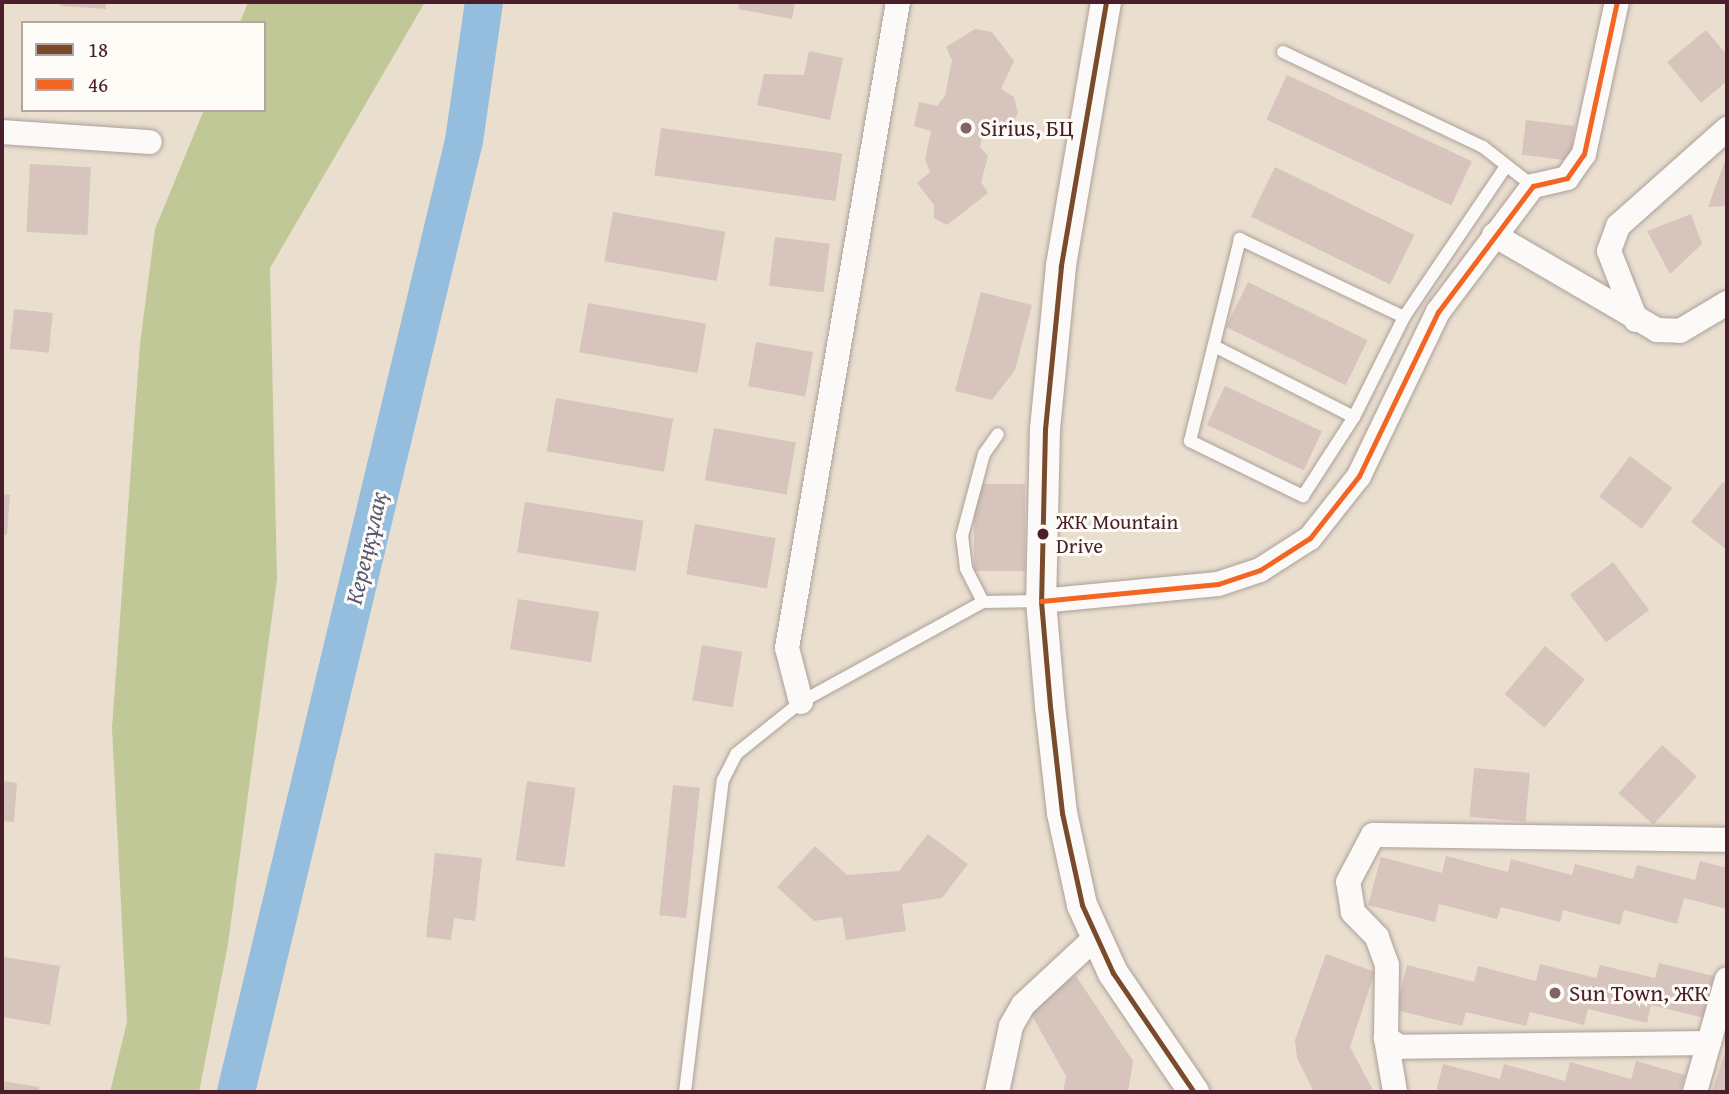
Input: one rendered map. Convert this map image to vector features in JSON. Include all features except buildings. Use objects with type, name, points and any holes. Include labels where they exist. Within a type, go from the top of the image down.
[{"type":"street","points":[[801,702],[787,648],[898,2]]},
{"type":"street","points":[[1106,2],[1057,307],[1045,429],[1041,601],[1062,813],[1095,938],[1194,1092]]},
{"type":"street","points":[[1041,601],[1218,584],[1260,570],[1310,538],[1359,476],[1438,312],[1533,186],[1567,178],[1584,155],[1616,2]]},
{"type":"street","points":[[1636,320],[1609,251],[1618,226],[1727,129]]},
{"type":"street","points":[[2,132],[150,142]]},
{"type":"street","points":[[1494,235],[1636,320],[1680,331],[1727,303]]},
{"type":"street","points":[[1395,1092],[1386,1038],[1387,965],[1377,937],[1353,912],[1348,882],[1373,835],[1727,840]]},
{"type":"street","points":[[997,1092],[1011,1026],[1023,1005],[1095,938]]},
{"type":"street","points":[[1695,1092],[1727,979]]},
{"type":"street","points":[[1386,1038],[1417,1051],[1709,1043]]},
{"type":"lane","points":[[1283,52],[1483,147],[1506,168],[1533,186]]},
{"type":"lane","points":[[1404,317],[1240,239],[1216,347],[1189,440],[1303,496],[1354,416],[1404,317],[1506,168]]},
{"type":"lane","points":[[1216,347],[1354,416]]},
{"type":"lane","points":[[983,601],[965,568],[962,536],[984,454],[998,434]]},
{"type":"lane","points":[[685,1092],[723,780],[736,754],[801,702],[983,601],[1041,601]]},
{"type":"green space","points":[[248,2],[425,2],[270,268],[277,579],[228,944],[199,1092],[110,1092],[127,1022],[112,728],[140,344],[155,229],[203,112],[266,112],[266,21],[241,21]]},
{"type":"waterway","name":"Кереңқұлақ","points":[[236,1092],[464,141],[484,2]]},
{"type":"transit line","name":"18","points":[[1106,2],[1061,266],[1045,429],[1041,601],[1062,813],[1082,905],[1113,973],[1194,1092]]},
{"type":"transit line","name":"46","points":[[1041,601],[1218,584],[1260,570],[1310,538],[1359,476],[1438,312],[1533,186],[1567,178],[1584,154],[1617,2]]},
{"type":"place","name":"Sirius, БЦ","points":[[966,128]]},
{"type":"place","name":"ЖК Mountain Drive","points":[[1043,534]]},
{"type":"place","name":"Sun Town, ЖК","points":[[1555,993]]}]
